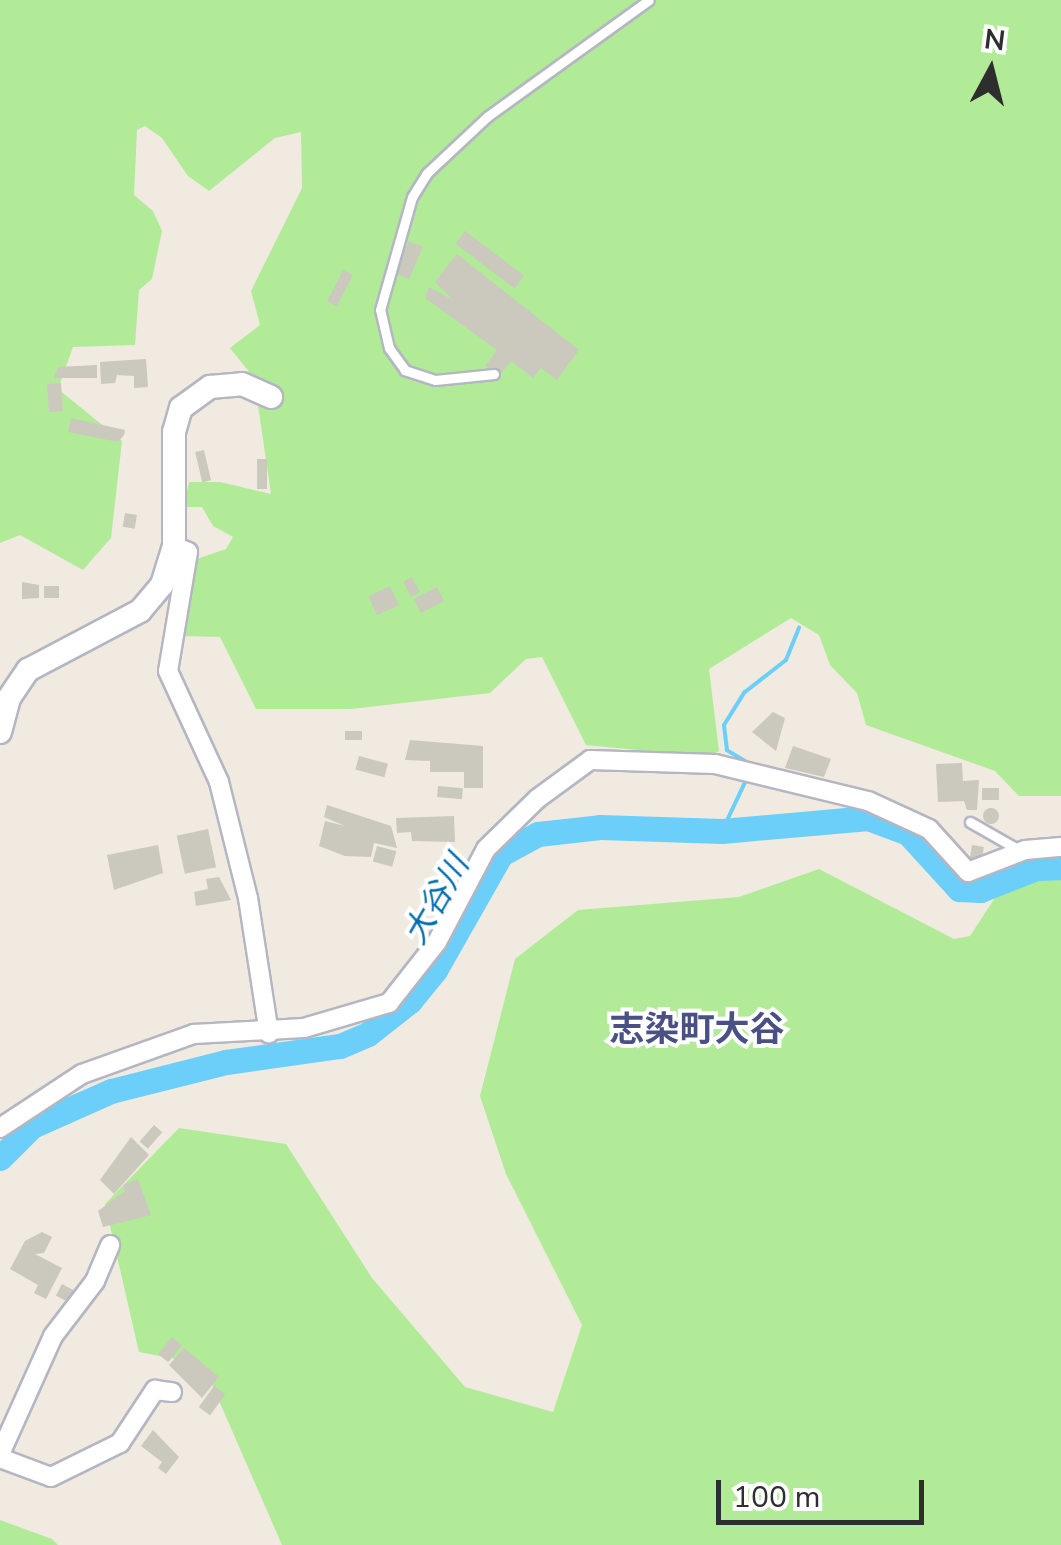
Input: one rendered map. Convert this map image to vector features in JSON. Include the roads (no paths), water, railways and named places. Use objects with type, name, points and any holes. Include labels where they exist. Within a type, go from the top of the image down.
[{"type":"street","points":[[0,732],[9,698],[28,670],[140,611],[162,585],[174,546],[174,432],[180,408],[210,388],[242,384],[270,398]]},
{"type":"street","points":[[174,546],[188,552],[168,671],[219,782],[248,898],[270,1033]]},
{"type":"street","points":[[0,1128],[82,1074],[143,1052],[215,1029],[270,1033],[389,1003],[437,942],[486,849],[590,760],[714,764],[868,801],[929,829],[968,872],[1020,852],[1061,847]]},
{"type":"street","points":[[110,1245],[95,1281],[54,1336],[0,1456],[51,1477],[120,1443],[154,1390],[172,1392]]},
{"type":"lane","points":[[494,374],[435,380],[404,370],[389,348],[380,310],[412,197],[427,173],[488,116],[649,0]]},
{"type":"lane","points":[[970,822],[1020,852]]},
{"type":"waterway","points":[[750,764],[727,750],[724,725],[745,692],[786,660],[799,627]]},
{"type":"waterway","points":[[722,831],[747,778]]},
{"type":"waterway","name":"大谷川","points":[[0,1158],[32,1126],[111,1091],[226,1062],[340,1046],[368,1034],[410,1001],[435,970],[501,854],[538,834],[600,827],[722,831],[868,818],[908,833],[959,889],[980,890],[1036,868],[1061,867]]},
{"type":"district","name":"志染町大谷","points":[[697,1030]]}]
